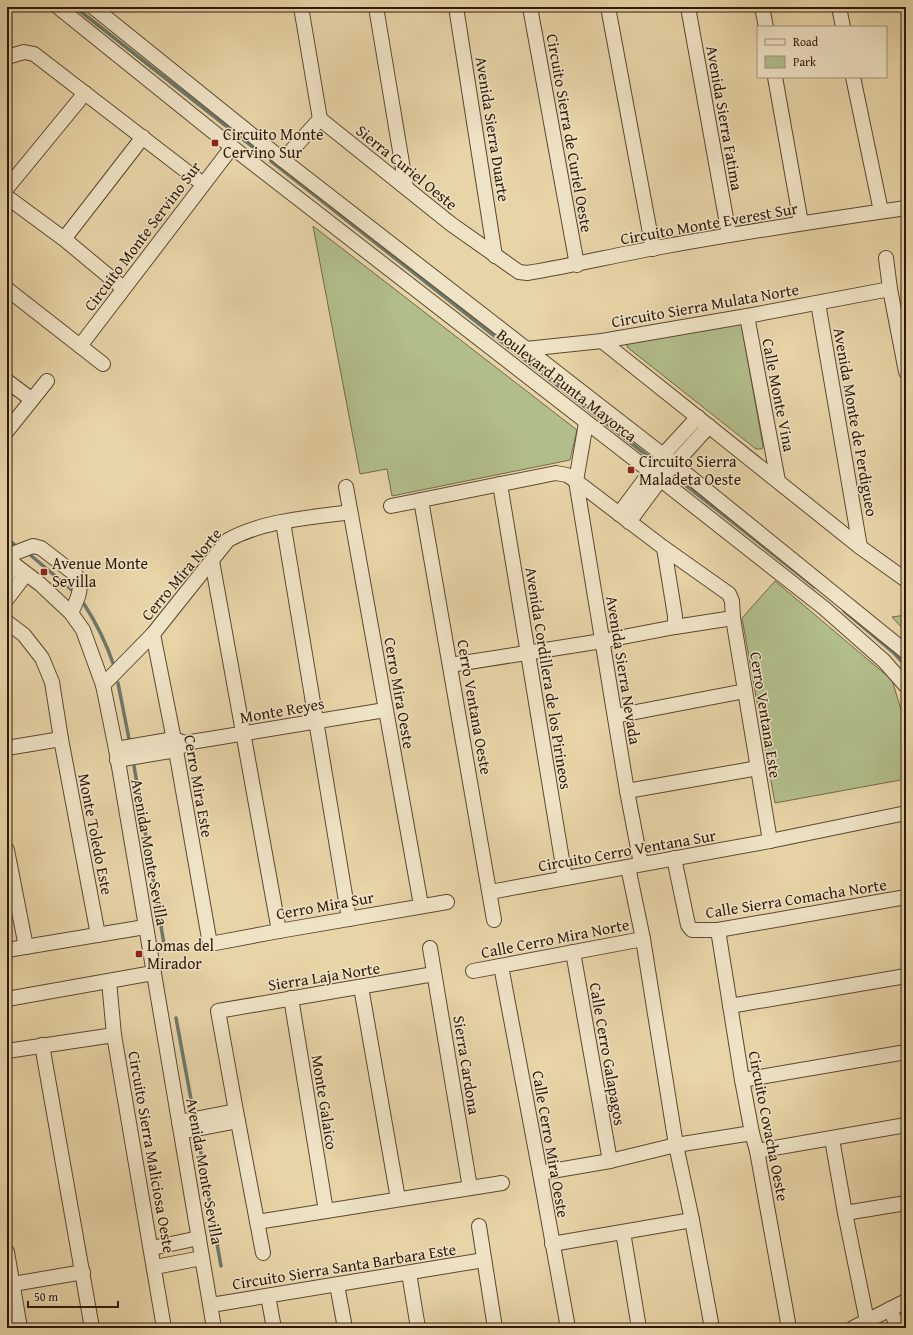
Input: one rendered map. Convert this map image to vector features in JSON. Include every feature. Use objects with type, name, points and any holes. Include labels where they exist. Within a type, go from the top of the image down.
[{"type":"street","name":"Boulevard Punta Mayorca","points":[[58,7],[232,147],[824,608],[884,661],[906,686]]},
{"type":"street","name":"Boulevard Punta Mayorca","points":[[94,7],[283,160],[663,455],[906,652]]},
{"type":"street","points":[[106,7],[112,22]]},
{"type":"street","points":[[283,160],[320,119],[301,7]]},
{"type":"street","points":[[376,7],[406,187]]},
{"type":"street","name":"Avenida Sierra Duarte","points":[[456,7],[495,256]]},
{"type":"street","name":"Circuito Sierra de Curiel Oeste","points":[[530,7],[577,265]]},
{"type":"street","points":[[608,7],[653,249]]},
{"type":"street","name":"Avenida Sierra Fatima","points":[[688,7],[729,236]]},
{"type":"street","points":[[762,7],[766,26]]},
{"type":"street","points":[[839,7],[843,26]]},
{"type":"street","points":[[7,57],[24,52],[34,54],[203,184]]},
{"type":"street","points":[[775,78],[801,223]]},
{"type":"street","points":[[853,78],[881,212]]},
{"type":"street","points":[[7,188],[85,93]]},
{"type":"street","name":"Sierra Curiel Oeste","points":[[320,119],[450,224],[519,272]]},
{"type":"street","points":[[64,239],[143,138]]},
{"type":"street","name":"Circuito Monte Servino Sur","points":[[80,346],[232,147]]},
{"type":"street","points":[[255,165],[268,148]]},
{"type":"street","points":[[7,197],[64,239],[123,288]]},
{"type":"street","name":"Circuito Monte Everest Sur","points":[[519,272],[527,273],[577,265],[653,249],[801,223],[906,208]]},
{"type":"street","points":[[886,258],[890,289],[906,372]]},
{"type":"street","points":[[7,289],[102,364]]},
{"type":"street","name":"Circuito Sierra Mulata Norte","points":[[526,349],[602,341],[890,289]]},
{"type":"street","name":"Avenida Monte de Perdigueo","points":[[818,303],[860,547]]},
{"type":"street","name":"Calle Monte Vina","points":[[747,316],[778,481]]},
{"type":"street","points":[[602,341],[860,547],[906,580]]},
{"type":"street","points":[[7,381],[31,399]]},
{"type":"street","points":[[7,431],[46,381]]},
{"type":"street","points":[[624,518],[655,476],[663,455],[703,421]]},
{"type":"street","points":[[655,476],[674,464],[703,421]]},
{"type":"street","name":"Avenida Sierra Nevada","points":[[586,422],[576,481],[627,791],[643,939],[676,1145],[692,1220],[712,1328]]},
{"type":"street","points":[[392,506],[556,473],[567,475],[664,548],[675,616],[674,627]]},
{"type":"street","name":"Avenida Cordillera de los Pirineos","points":[[500,484],[565,878]]},
{"type":"street","name":"Cerro Mira Oeste","points":[[346,487],[421,905]]},
{"type":"street","name":"Cerro Ventana Oeste","points":[[420,500],[494,920]]},
{"type":"street","name":"Cerro Mira Norte","points":[[103,685],[153,634],[228,540],[243,532],[283,522],[350,512]]},
{"type":"street","points":[[283,522],[349,919]]},
{"type":"street","points":[[9,564],[33,546],[41,548],[76,575],[80,582],[81,590],[71,613]]},
{"type":"street","name":"Cerro Ventana Este","points":[[664,548],[728,594],[732,601],[733,618],[770,841]]},
{"type":"street","points":[[212,561],[279,931]]},
{"type":"street","name":"Avenida Monte Sevilla","points":[[9,564],[26,574],[71,613],[83,630],[103,685],[146,927],[214,1328]]},
{"type":"street","points":[[7,599],[26,574]]},
{"type":"street","points":[[450,665],[602,642],[674,627],[733,618]]},
{"type":"street","name":"Monte Toledo Este","points":[[7,622],[24,635],[42,658],[52,682],[61,739],[98,935]]},
{"type":"street","name":"Cerro Mira Este","points":[[153,634],[178,744],[210,944]]},
{"type":"street","points":[[615,716],[745,691]]},
{"type":"street","name":"Monte Reyes","points":[[116,754],[385,710]]},
{"type":"street","points":[[7,748],[61,739]]},
{"type":"street","points":[[627,791],[758,768]]},
{"type":"street","name":"Circuito Cerro Ventana Sur","points":[[490,892],[770,841],[906,813]]},
{"type":"street","points":[[7,850],[26,947]]},
{"type":"street","name":"Calle Sierra Comacha Norte","points":[[674,858],[688,925],[692,930],[718,930],[906,897]]},
{"type":"street","name":"Cerro Mira Sur","points":[[210,944],[421,905],[447,902]]},
{"type":"street","points":[[7,950],[146,927]]},
{"type":"street","name":"Circuito Covacha Oeste","points":[[718,930],[742,1080],[757,1151],[789,1328]]},
{"type":"street","name":"Calle Cerro Mira Norte","points":[[473,971],[643,939]]},
{"type":"street","name":"Sierra Cardona","points":[[430,948],[470,1188]]},
{"type":"street","name":"Calle Cerro Galapagos","points":[[573,952],[610,1161]]},
{"type":"street","name":"Calle Cerro Mira Oeste","points":[[501,966],[568,1328]]},
{"type":"street","points":[[7,999],[153,973]]},
{"type":"street","name":"Sierra Laja Norte","points":[[237,1116],[218,1011],[434,974]]},
{"type":"street","points":[[730,1006],[906,976]]},
{"type":"street","name":"Circuito Sierra Maliciosa Oeste","points":[[110,981],[114,1035],[152,1248],[164,1328]]},
{"type":"street","points":[[360,987],[398,1199]]},
{"type":"street","name":"Monte Galaico","points":[[291,998],[326,1211]]},
{"type":"street","points":[[7,1051],[114,1035]]},
{"type":"street","points":[[42,1045],[92,1328]]},
{"type":"street","points":[[742,1080],[906,1052]]},
{"type":"street","points":[[180,1127],[237,1116],[263,1253]]},
{"type":"street","points":[[757,1151],[906,1125]]},
{"type":"street","points":[[540,1173],[610,1161],[676,1145],[752,1133]]},
{"type":"street","points":[[832,1139],[866,1321]]},
{"type":"street","points":[[257,1222],[502,1183]]},
{"type":"street","points":[[845,1213],[906,1203]]},
{"type":"street","points":[[552,1244],[692,1220]]},
{"type":"street","points":[[479,1226],[495,1328]]},
{"type":"street","points":[[623,1232],[639,1328]]},
{"type":"street","points":[[152,1248],[199,1238]]},
{"type":"street","points":[[7,1252],[20,1328]]},
{"type":"street","points":[[155,1267],[202,1258]]},
{"type":"street","name":"Circuito Sierra Santa Barbara Este","points":[[211,1305],[484,1260]]},
{"type":"street","points":[[13,1284],[83,1272]]},
{"type":"street","points":[[410,1272],[418,1328]]},
{"type":"street","points":[[336,1285],[346,1328]]},
{"type":"street","points":[[268,1296],[274,1328]]},
{"type":"street","points":[[853,1328],[866,1321],[901,1307],[898,1328]]},
{"type":"green space","points":[[313,226],[577,430],[570,460],[392,496],[387,469],[360,474]]},
{"type":"green space","points":[[741,323],[763,446],[762,449],[756,449],[627,347],[627,343]]},
{"type":"green space","points":[[775,581],[892,680],[906,726],[906,779],[775,803],[742,618]]},
{"type":"green space","points":[[906,615],[906,632],[892,617]]},
{"type":"waterway","points":[[75,7],[258,151]]},
{"type":"waterway","points":[[271,161],[654,461]]},
{"type":"waterway","points":[[674,476],[815,587]]},
{"type":"waterway","points":[[7,538],[16,546]]},
{"type":"waterway","points":[[28,553],[73,591]]},
{"type":"waterway","points":[[84,604],[101,634],[114,666]]},
{"type":"waterway","points":[[844,611],[894,653],[906,666]]},
{"type":"waterway","points":[[118,683],[129,739]]},
{"type":"waterway","points":[[134,766],[165,950]]},
{"type":"waterway","points":[[176,1018],[193,1110]]},
{"type":"waterway","points":[[198,1137],[221,1266]]},
{"type":"place","name":"Circuito Monte Cervino Sur","points":[[215,143]]},
{"type":"place","name":"Circuito Sierra Maladeta Oeste","points":[[631,470]]},
{"type":"place","name":"Avenue Monte Sevilla","points":[[44,572]]},
{"type":"place","name":"Lomas del Mirador","points":[[139,954]]}]
